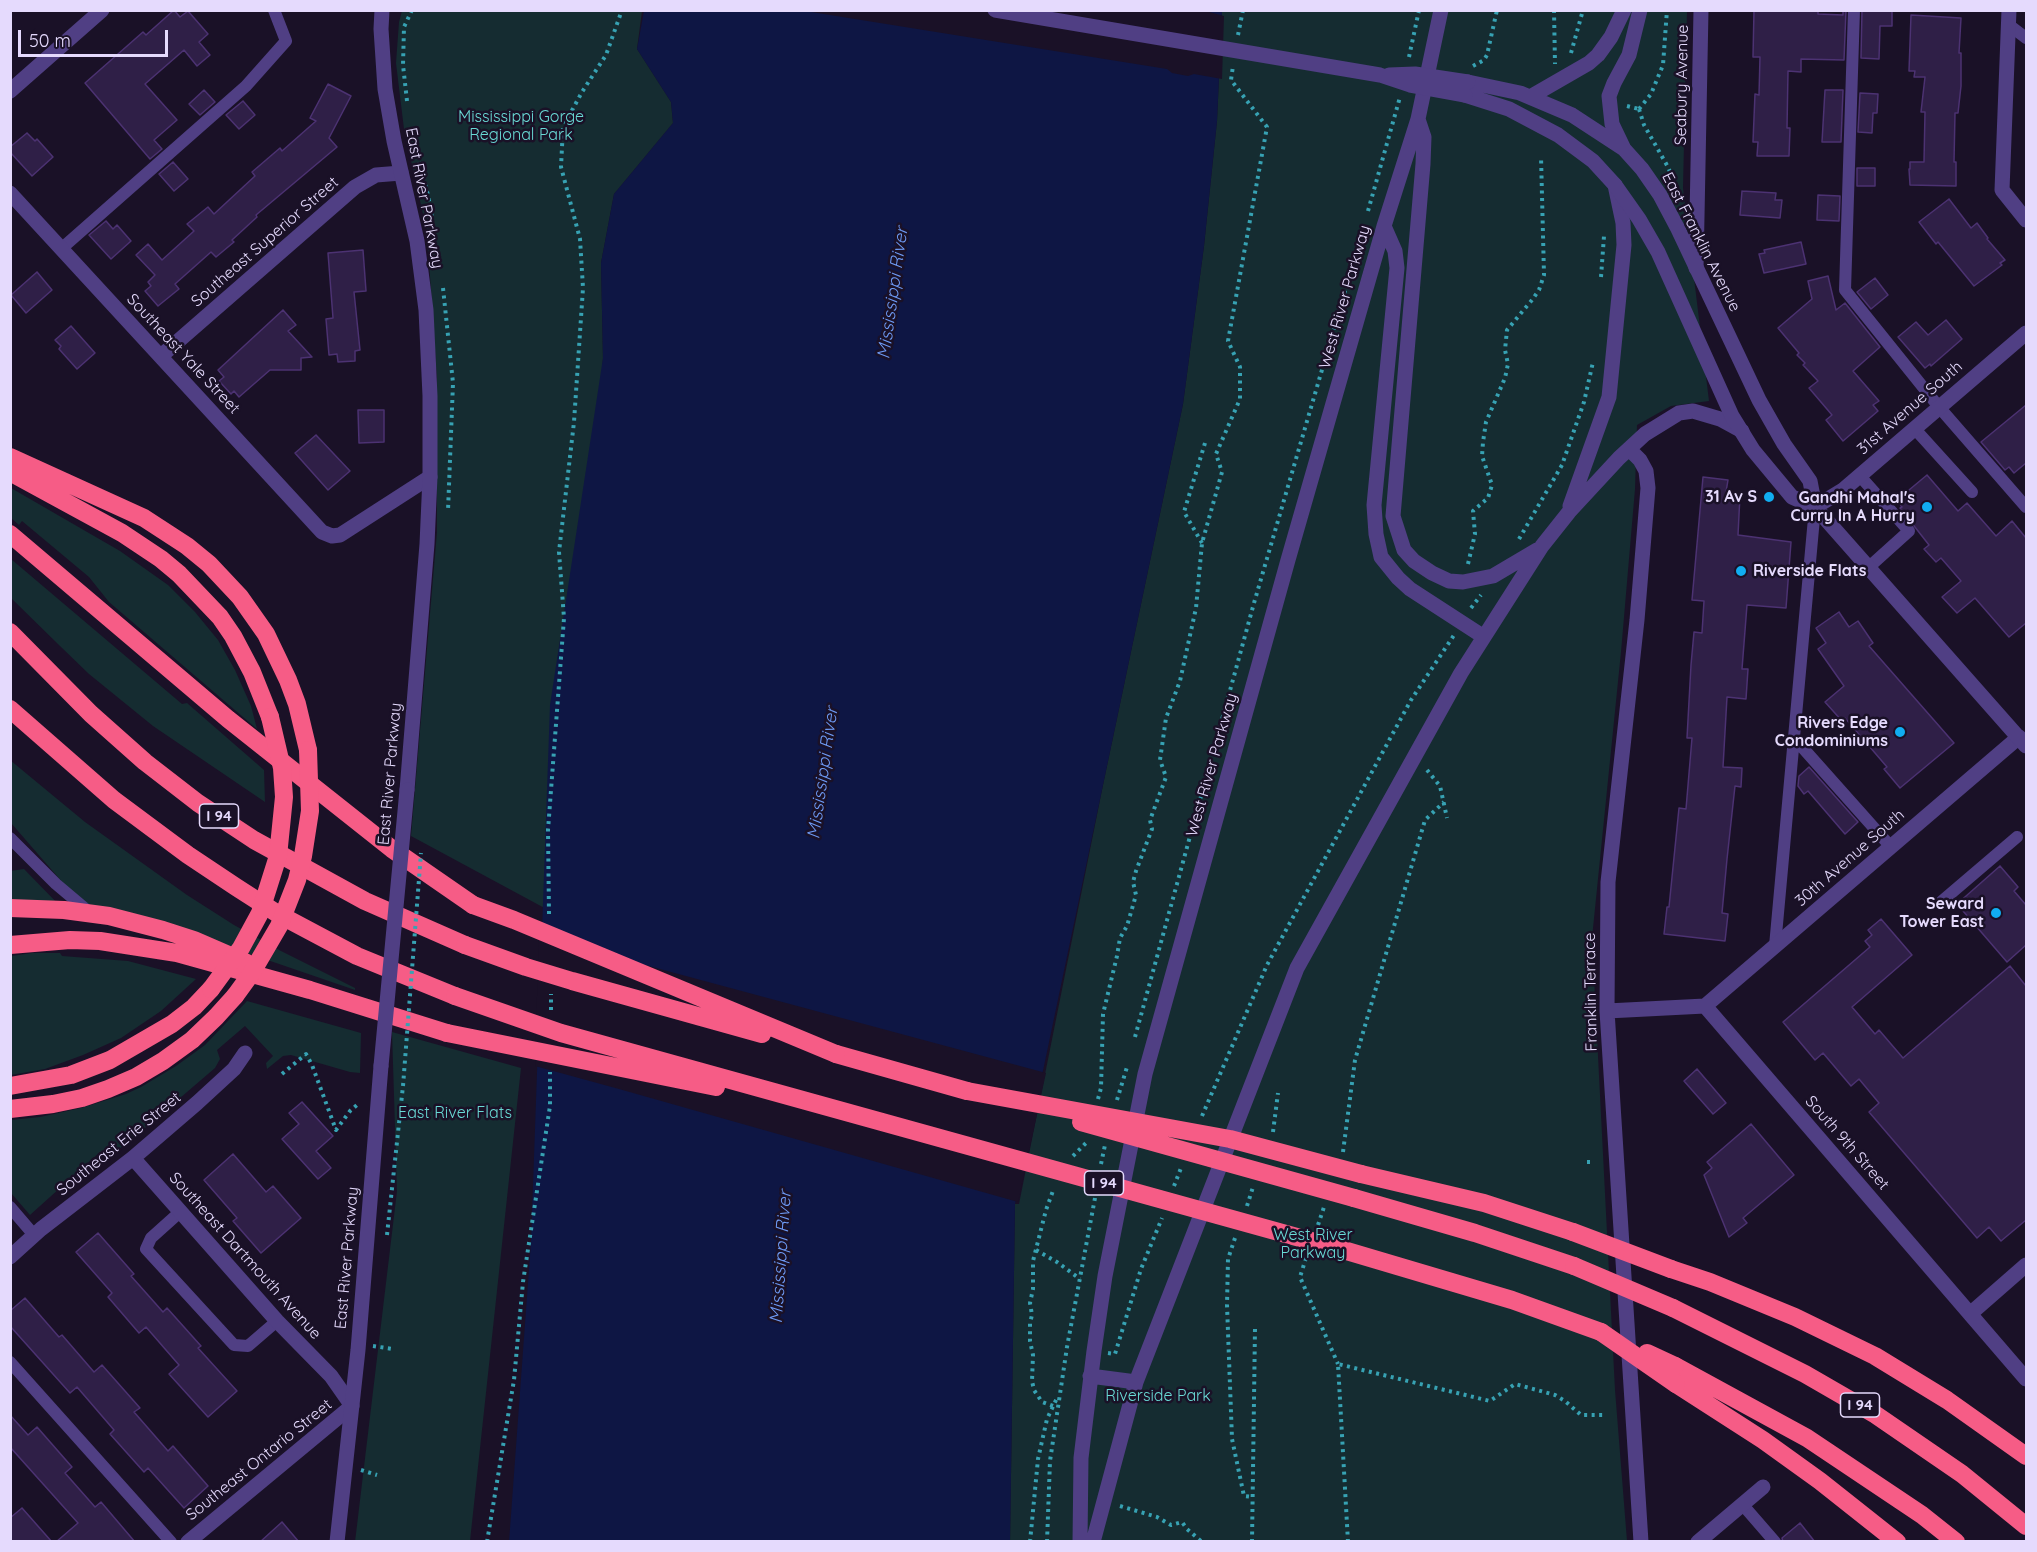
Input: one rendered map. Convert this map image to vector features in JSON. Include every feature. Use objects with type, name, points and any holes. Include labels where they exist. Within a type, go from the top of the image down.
[{"type":"highway","points":[[10,457],[144,518],[209,564],[240,597],[266,634],[297,704],[308,750],[310,811],[297,880],[279,926],[251,974],[216,1017],[192,1040],[136,1077],[82,1098],[10,1109]]},
{"type":"highway","points":[[10,472],[137,543],[179,574],[207,602],[233,636],[252,672],[270,717],[282,768],[284,796],[278,856],[256,922],[241,948],[211,989],[194,1007],[172,1024],[110,1060],[71,1075],[10,1086]]},
{"type":"highway","points":[[10,534],[228,719],[392,849],[473,905],[836,1054]]},
{"type":"highway","name":"I 94","points":[[10,632],[91,714],[145,762],[198,803],[254,840],[397,916],[465,945],[572,981],[1354,1198],[1475,1233],[1574,1266],[1673,1308],[1805,1374],[1876,1415],[1962,1474],[2026,1526]]},
{"type":"highway","name":"I 94","points":[[10,709],[114,800],[188,855],[236,887],[278,914],[357,956],[454,996],[561,1033],[1455,1282],[1601,1332],[1676,1375]]},
{"type":"highway","points":[[10,908],[64,909],[153,927],[194,940],[310,990]]},
{"type":"highway","points":[[10,945],[70,940],[100,941],[177,954],[310,990],[447,1033],[868,1118]]},
{"type":"highway","points":[[967,1090],[1230,1139],[1361,1174],[1484,1203],[1573,1232],[1752,1299],[1835,1336],[1875,1356],[1947,1400],[2026,1456]]},
{"type":"highway","points":[[1676,1375],[1821,1481],[1897,1542]]},
{"type":"highway","points":[[1676,1375],[1807,1438],[1912,1508],[1956,1542]]},
{"type":"street","points":[[10,91],[102,10]]},
{"type":"street","name":"East River Parkway","points":[[337,1542],[352,1407],[407,790],[427,544],[430,477],[430,396],[426,310],[417,241],[394,141],[383,65],[382,10]]},
{"type":"street","points":[[995,10],[1380,75],[1415,74],[1466,88]]},
{"type":"street","name":"West River Parkway","points":[[1080,1542],[1081,1458],[1090,1376],[1105,1276],[1145,1074],[1281,583],[1384,226],[1418,119],[1441,10]]},
{"type":"street","points":[[1530,97],[1589,63],[1598,55],[1611,37],[1624,10]]},
{"type":"street","points":[[1624,149],[1612,124],[1610,96],[1614,83],[1629,55],[1640,10]]},
{"type":"street","name":"Seabury Avenue","points":[[1696,268],[1701,10]]},
{"type":"street","points":[[2009,18],[2002,190],[2026,220]]},
{"type":"street","name":"East Franklin Avenue","points":[[1466,88],[1530,97],[1572,115],[1624,149],[1642,169],[1660,195],[1758,400],[1810,482],[1815,507]]},
{"type":"street","name":"East Franklin Avenue","points":[[1466,88],[1558,135],[1593,161],[1615,185],[1639,219],[1658,252],[1732,416],[1771,474],[1792,497],[1815,507],[2023,741]]},
{"type":"street","points":[[1418,119],[1424,137],[1423,164],[1393,516],[1404,550],[1414,561],[1449,581],[1463,582],[1493,576],[1542,546]]},
{"type":"street","name":"Southeast Superior Street","points":[[161,356],[355,187],[376,175],[401,173]]},
{"type":"street","points":[[1569,512],[1609,397],[1624,245],[1623,223],[1615,185]]},
{"type":"street","name":"Southeast Yale Street","points":[[10,193],[322,532],[332,536],[340,535],[430,477]]},
{"type":"street","points":[[1384,226],[1395,251],[1397,268],[1374,505],[1376,534],[1381,557],[1398,578],[1484,637]]},
{"type":"street","name":"31st Avenue South","points":[[1815,507],[1843,490],[2026,333]]},
{"type":"street","points":[[1093,1542],[1136,1382],[1297,968],[1461,673],[1542,546],[1569,512],[1645,434],[1679,413],[1693,411],[1720,419],[1742,431]]},
{"type":"street","name":"Franklin Terrace","points":[[1629,448],[1646,471],[1648,488],[1637,620],[1608,882],[1607,1011],[1641,1542]]},
{"type":"street","name":"30th Avenue South","points":[[1705,1006],[1891,846],[2023,741]]},
{"type":"street","points":[[1607,1011],[1705,1006]]},
{"type":"street","name":"South 9th Street","points":[[1705,1006],[2026,1379]]},
{"type":"street","name":"Southeast Erie Street","points":[[10,1257],[34,1235],[133,1158],[234,1069],[245,1053]]},
{"type":"street","name":"Southeast Dartmouth Avenue","points":[[133,1158],[277,1321],[331,1376],[352,1407]]},
{"type":"street","points":[[1970,1314],[2026,1265]]},
{"type":"street","points":[[1090,1376],[1136,1382]]},
{"type":"street","name":"Southeast Ontario Street","points":[[189,1542],[352,1407]]},
{"type":"street","points":[[1698,1542],[1763,1487]]},
{"type":"lane","points":[[61,249],[246,86],[286,41],[274,10]]},
{"type":"lane","points":[[1854,10],[1845,290],[1939,407],[2026,507]]},
{"type":"lane","points":[[2009,18],[2026,38]]},
{"type":"lane","points":[[1914,428],[1971,492]]},
{"type":"lane","points":[[1859,476],[1909,531],[1869,567]]},
{"type":"lane","points":[[1775,946],[1815,507]]},
{"type":"lane","points":[[1794,738],[1891,846]]},
{"type":"lane","points":[[1942,901],[2017,837]]},
{"type":"lane","points":[[10,838],[56,884],[91,913]]},
{"type":"lane","points":[[10,1207],[34,1235]]},
{"type":"lane","points":[[180,1212],[151,1238],[146,1249],[234,1345],[248,1346],[277,1321]]},
{"type":"lane","points":[[10,1362],[171,1542]]},
{"type":"lane","points":[[1742,1504],[1774,1542]]},
{"type":"path","points":[[407,105],[403,65],[404,27],[412,10]]},
{"type":"path","points":[[550,924],[548,830],[564,618],[559,552],[574,422],[583,288],[580,239],[561,167],[564,127],[582,92],[606,55],[622,10]]},
{"type":"path","points":[[1240,18],[1243,10]]},
{"type":"path","points":[[1412,41],[1419,10]]},
{"type":"path","points":[[1472,66],[1484,60],[1487,55],[1497,10]]},
{"type":"path","points":[[1554,10],[1555,67]]},
{"type":"path","points":[[1570,57],[1583,10]]},
{"type":"path","points":[[1667,10],[1663,65],[1651,94],[1639,109],[1644,125],[1677,188]]},
{"type":"path","points":[[1096,1107],[1101,1088],[1103,1014],[1120,938],[1127,926],[1136,895],[1133,882],[1152,829],[1150,820],[1166,777],[1160,760],[1166,718],[1180,681],[1196,608],[1202,543],[1222,472],[1216,454],[1240,399],[1240,368],[1228,341],[1268,127],[1231,80]]},
{"type":"path","points":[[1463,582],[1475,534],[1473,511],[1488,498],[1491,485],[1482,456],[1483,442],[1486,422],[1505,378],[1508,364],[1505,350],[1507,330],[1539,290],[1544,275],[1541,156]]},
{"type":"path","points":[[1601,284],[1604,236]]},
{"type":"path","points":[[1513,548],[1562,465],[1584,402],[1595,355]]},
{"type":"path","points":[[1202,543],[1184,512],[1205,443]]},
{"type":"path","points":[[448,513],[451,444]]},
{"type":"path","points":[[1198,1125],[1267,964],[1412,700],[1493,576]]},
{"type":"path","points":[[1415,756],[1440,786],[1447,818]]},
{"type":"path","points":[[1342,1155],[1359,1048],[1425,820],[1444,802]]},
{"type":"path","points":[[403,1086],[421,851]]},
{"type":"path","points":[[551,982],[551,1017]]},
{"type":"path","points":[[282,1074],[306,1054],[336,1130],[358,1104]]},
{"type":"path","points":[[487,1542],[514,1380],[523,1282],[550,1106],[550,1061]]},
{"type":"path","points":[[1272,1135],[1278,1093]]},
{"type":"path","points":[[1070,1159],[1091,1136]]},
{"type":"path","points":[[1172,1191],[1185,1158]]},
{"type":"path","points":[[1587,1162],[1594,1162]]},
{"type":"path","points":[[1244,1214],[1256,1180]]},
{"type":"path","points":[[1053,1406],[1042,1402],[1032,1381],[1030,1303],[1033,1289],[1033,1261],[1054,1188]]},
{"type":"path","points":[[1315,1233],[1327,1200]]},
{"type":"path","points":[[1104,1353],[1115,1354],[1141,1269],[1163,1214]]},
{"type":"path","points":[[1236,1236],[1228,1259],[1227,1305],[1232,1439],[1245,1496],[1253,1497]]},
{"type":"path","points":[[1036,1250],[1080,1279]]},
{"type":"path","points":[[1308,1255],[1300,1277],[1338,1364],[1348,1542]]},
{"type":"path","points":[[1252,1542],[1255,1328]]},
{"type":"path","points":[[375,1346],[393,1349]]},
{"type":"path","points":[[1067,1347],[1074,1348]]},
{"type":"path","points":[[1338,1364],[1490,1401],[1515,1384],[1554,1395],[1581,1415],[1605,1415]]},
{"type":"path","points":[[1030,1542],[1038,1459],[1047,1419],[1060,1391]]},
{"type":"path","points":[[362,1470],[377,1475]]},
{"type":"path","points":[[1105,1501],[1157,1517],[1171,1525],[1182,1522],[1202,1542]]},
{"type":"green space","name":"Mississippi Gorge Regional Park","points":[[402,11],[642,11],[637,49],[671,102],[673,123],[614,194],[601,263],[603,358],[563,918],[411,836],[437,532],[437,379],[427,232],[404,129],[396,63]]},
{"type":"green space","name":"West River Parkway","points":[[1222,11],[1687,11],[1683,188],[1709,401],[1671,406],[1637,425],[1635,489],[1621,652],[1592,938],[1615,1390],[1627,1541],[1010,1542],[1015,1204],[1019,1204],[1103,785],[1183,404],[1204,246],[1217,121]]},
{"type":"green space","points":[[11,488],[120,551],[168,585],[195,612],[218,640],[251,706],[257,729],[109,602],[89,577],[22,521],[19,525],[11,518]]},
{"type":"green space","points":[[11,559],[182,704],[187,703],[264,770],[265,802],[153,726],[89,674],[11,598]]},
{"type":"green space","points":[[10,760],[85,822],[187,895],[234,925],[355,990],[177,929],[95,907],[77,899],[11,823]]},
{"type":"green space","points":[[24,869],[61,907],[11,905],[10,871]]},
{"type":"green space","points":[[60,953],[62,956],[128,961],[196,979],[161,1011],[121,1038],[45,1069],[11,1075],[11,956]]},
{"type":"green space","points":[[247,1001],[361,1033],[360,1073],[291,1055],[283,1056],[267,1069],[266,1063],[273,1056],[245,1026],[217,1050],[220,1059],[215,1068],[107,1158],[100,1152],[30,1215],[11,1193],[11,1120],[40,1117],[81,1108],[141,1087],[205,1045]]},
{"type":"green space","name":"East River Flats","points":[[392,1032],[521,1068],[470,1541],[355,1542],[397,1191]]},
{"type":"water","name":"Mississippi River","points":[[644,11],[1222,11],[1217,121],[1204,246],[1183,404],[1015,1204],[1010,1541],[509,1542],[531,1242],[550,705],[603,358],[601,263],[614,194],[673,123],[671,102],[637,49]]},
{"type":"pier","points":[[1202,10],[1224,16],[1222,79],[1194,74],[1188,76],[1172,73],[1167,69],[805,11]]},
{"type":"pier","points":[[539,926],[608,955],[1046,1073],[1018,1202],[535,1066]]},
{"type":"building","points":[[174,10],[180,17],[188,11],[208,34],[199,42],[210,55],[197,66],[184,50],[145,84],[177,120],[154,140],[162,149],[150,159],[85,83],[143,32],[146,35]]},
{"type":"building","points":[[1754,10],[1818,10],[1818,14],[1843,15],[1843,10],[1846,10],[1844,60],[1801,59],[1801,72],[1788,71],[1789,156],[1757,156],[1758,142],[1753,142],[1755,94],[1759,95],[1760,57],[1753,57]]},
{"type":"building","points":[[1862,10],[1892,10],[1892,26],[1880,26],[1879,59],[1861,58]]},
{"type":"building","points":[[1911,15],[1961,18],[1959,53],[1961,53],[1961,86],[1958,113],[1955,113],[1956,186],[1910,185],[1910,162],[1924,162],[1925,112],[1921,112],[1925,77],[1914,77],[1915,71],[1909,71]]},
{"type":"building","points":[[328,84],[351,96],[329,138],[337,147],[256,215],[257,217],[232,240],[234,242],[216,257],[211,252],[175,284],[179,289],[158,306],[145,291],[151,286],[148,282],[155,275],[136,255],[148,244],[162,260],[194,231],[187,224],[208,207],[214,214],[255,176],[252,172],[280,148],[282,151],[316,121],[310,118]]},
{"type":"building","points":[[204,90],[215,102],[200,115],[189,104]]},
{"type":"building","points":[[1825,90],[1843,90],[1841,142],[1822,142]]},
{"type":"building","points":[[1860,93],[1878,94],[1877,113],[1873,113],[1872,133],[1858,132]]},
{"type":"building","points":[[243,101],[255,115],[239,129],[226,115]]},
{"type":"building","points":[[27,133],[35,141],[37,139],[53,157],[32,176],[10,152],[10,147]]},
{"type":"building","points":[[173,162],[188,179],[174,191],[159,174]]},
{"type":"building","points":[[1857,168],[1875,168],[1875,186],[1857,186]]},
{"type":"building","points":[[1742,191],[1776,193],[1775,200],[1782,200],[1780,218],[1740,215]]},
{"type":"building","points":[[1818,195],[1840,196],[1839,221],[1817,220]]},
{"type":"building","points":[[1949,199],[1971,228],[1977,223],[2005,260],[2000,263],[2002,265],[1974,286],[1919,222]]},
{"type":"building","points":[[106,221],[113,229],[117,225],[131,241],[111,259],[89,235]]},
{"type":"building","points":[[1801,242],[1806,264],[1764,273],[1759,254],[1765,253],[1764,250]]},
{"type":"building","points":[[363,250],[366,291],[354,292],[360,350],[355,351],[355,361],[338,362],[337,354],[329,355],[326,319],[333,318],[328,253]]},
{"type":"building","points":[[37,272],[52,290],[26,313],[11,295]]},
{"type":"building","points":[[1828,276],[1836,310],[1845,303],[1880,347],[1853,371],[1879,401],[1873,405],[1878,411],[1843,441],[1826,420],[1832,415],[1809,388],[1818,381],[1803,365],[1805,363],[1797,355],[1799,353],[1778,328],[1812,299],[1808,281]]},
{"type":"building","points":[[1875,278],[1888,295],[1871,309],[1857,292]]},
{"type":"building","points":[[283,310],[296,325],[288,331],[312,357],[301,358],[301,370],[270,370],[239,397],[234,391],[231,394],[219,381],[224,377],[218,370]]},
{"type":"building","points":[[1946,320],[1962,339],[1931,366],[1930,364],[1925,368],[1898,337],[1916,322],[1928,335]]},
{"type":"building","points":[[71,326],[95,353],[77,369],[59,349],[61,346],[55,340]]},
{"type":"building","points":[[2026,405],[2026,463],[2014,473],[2009,467],[2005,470],[1981,442]]},
{"type":"building","points":[[358,410],[384,410],[384,442],[359,443]]},
{"type":"building","points":[[316,435],[350,471],[328,490],[295,453]]},
{"type":"building","points":[[1927,475],[1958,511],[1967,503],[1996,536],[2012,521],[2026,538],[2026,623],[2009,637],[1975,598],[1957,613],[1942,597],[1961,581],[1941,558],[1936,562],[1924,549],[1929,545],[1900,508],[1902,507],[1897,500]]},
{"type":"building","points":[[1703,477],[1728,480],[1726,492],[1740,495],[1738,535],[1791,542],[1786,608],[1747,605],[1742,669],[1748,669],[1746,699],[1727,697],[1723,767],[1742,768],[1741,787],[1735,786],[1727,859],[1722,913],[1728,914],[1725,941],[1664,934],[1679,808],[1686,809],[1692,738],[1687,738],[1694,632],[1702,633],[1704,601],[1692,600]]},
{"type":"building","name":"Rivers Edge Condominiums","points":[[1839,612],[1849,627],[1858,621],[1873,643],[1869,646],[1954,743],[1900,788],[1884,769],[1887,767],[1845,718],[1842,721],[1825,702],[1844,686],[1818,649],[1826,643],[1816,628]]},
{"type":"building","points":[[1809,767],[1858,822],[1845,834],[1808,791],[1804,794],[1798,786],[1799,776]]},
{"type":"building","name":"Seward Tower East","points":[[2000,866],[2018,887],[2014,891],[2026,905],[2026,945],[2007,962],[1957,904]]},
{"type":"building","points":[[1881,919],[1912,955],[1852,1007],[1875,1034],[1879,1030],[1903,1058],[2010,966],[2026,986],[2026,1220],[2001,1241],[1989,1227],[1977,1238],[1869,1112],[1879,1103],[1859,1079],[1851,1086],[1823,1053],[1815,1060],[1783,1022],[1870,947],[1865,941],[1872,935],[1868,930]]},
{"type":"building","points":[[1697,1069],[1726,1103],[1713,1114],[1684,1081]]},
{"type":"building","points":[[302,1102],[333,1136],[316,1151],[331,1168],[318,1179],[282,1139],[299,1124],[289,1113]]},
{"type":"building","points":[[1751,1124],[1794,1175],[1743,1218],[1747,1223],[1729,1237],[1704,1175],[1712,1168],[1707,1162]]},
{"type":"building","points":[[233,1154],[266,1192],[273,1186],[301,1218],[261,1253],[233,1221],[237,1218],[204,1180]]},
{"type":"building","points":[[98,1233],[134,1274],[131,1276],[163,1312],[167,1308],[201,1346],[198,1348],[237,1391],[208,1417],[169,1374],[179,1365],[146,1327],[139,1333],[108,1297],[112,1293],[76,1252]]},
{"type":"building","points":[[25,1298],[59,1337],[62,1335],[94,1372],[102,1365],[140,1408],[134,1412],[168,1451],[173,1446],[208,1486],[184,1508],[148,1468],[144,1472],[110,1434],[114,1430],[77,1387],[70,1393],[10,1326],[10,1311]]},
{"type":"building","points":[[10,1415],[28,1435],[37,1427],[72,1467],[65,1473],[95,1507],[101,1502],[135,1542],[56,1542],[78,1523],[10,1447]]},
{"type":"building","points":[[22,1508],[52,1542],[10,1542],[10,1518]]},
{"type":"building","points":[[282,1522],[299,1542],[260,1542]]},
{"type":"building","points":[[1800,1523],[1815,1542],[1783,1542],[1782,1538]]},
{"type":"place","name":"31 Av S","points":[[1769,497]]},
{"type":"place","name":"Gandhi Mahal's Curry In A Hurry","points":[[1927,507]]},
{"type":"place","name":"Riverside Flats","points":[[1741,571]]},
{"type":"place","name":"Rivers Edge Condominiums","points":[[1900,732]]},
{"type":"place","name":"Seward Tower East","points":[[1996,913]]},
{"type":"park label","name":"Riverside Park","points":[[1158,1396]]}]
